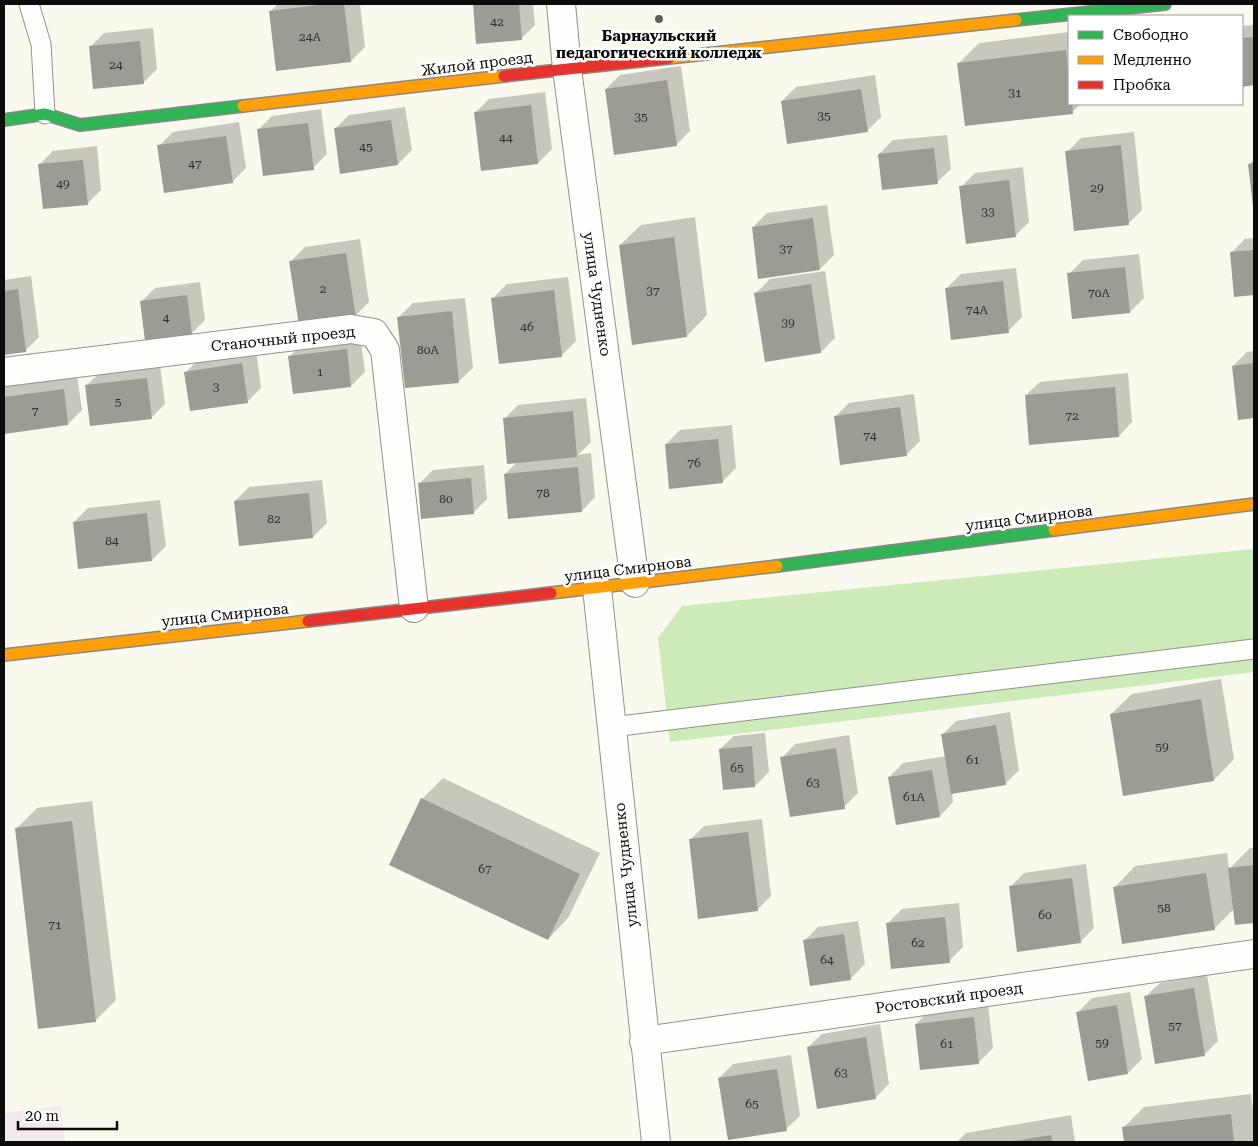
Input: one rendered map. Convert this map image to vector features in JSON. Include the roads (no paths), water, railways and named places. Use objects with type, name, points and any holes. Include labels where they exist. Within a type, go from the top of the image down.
[{"type":"street","name":"улица Чудненко","points":[[561,4],[567,69],[635,583]]},
{"type":"street","name":"Жилой проезд","points":[[4,120],[45,114],[80,125],[567,69],[1165,4]]},
{"type":"street","name":"Станочный проезд","points":[[4,372],[351,329],[374,333],[385,350],[414,608]]},
{"type":"street","name":"улица Смирнова","points":[[4,655],[597,588],[1254,504]]},
{"type":"street","name":"улица Чудненко","points":[[597,588],[656,1142]]},
{"type":"street","name":"Ростовский проезд","points":[[644,1041],[1254,954]]},
{"type":"lane","points":[[30,4],[42,44],[45,114]]},
{"type":"lane","points":[[612,727],[1254,649]]},
{"type":"place","name":"Барнаульский педагогический колледж","points":[[659,19]]}]
